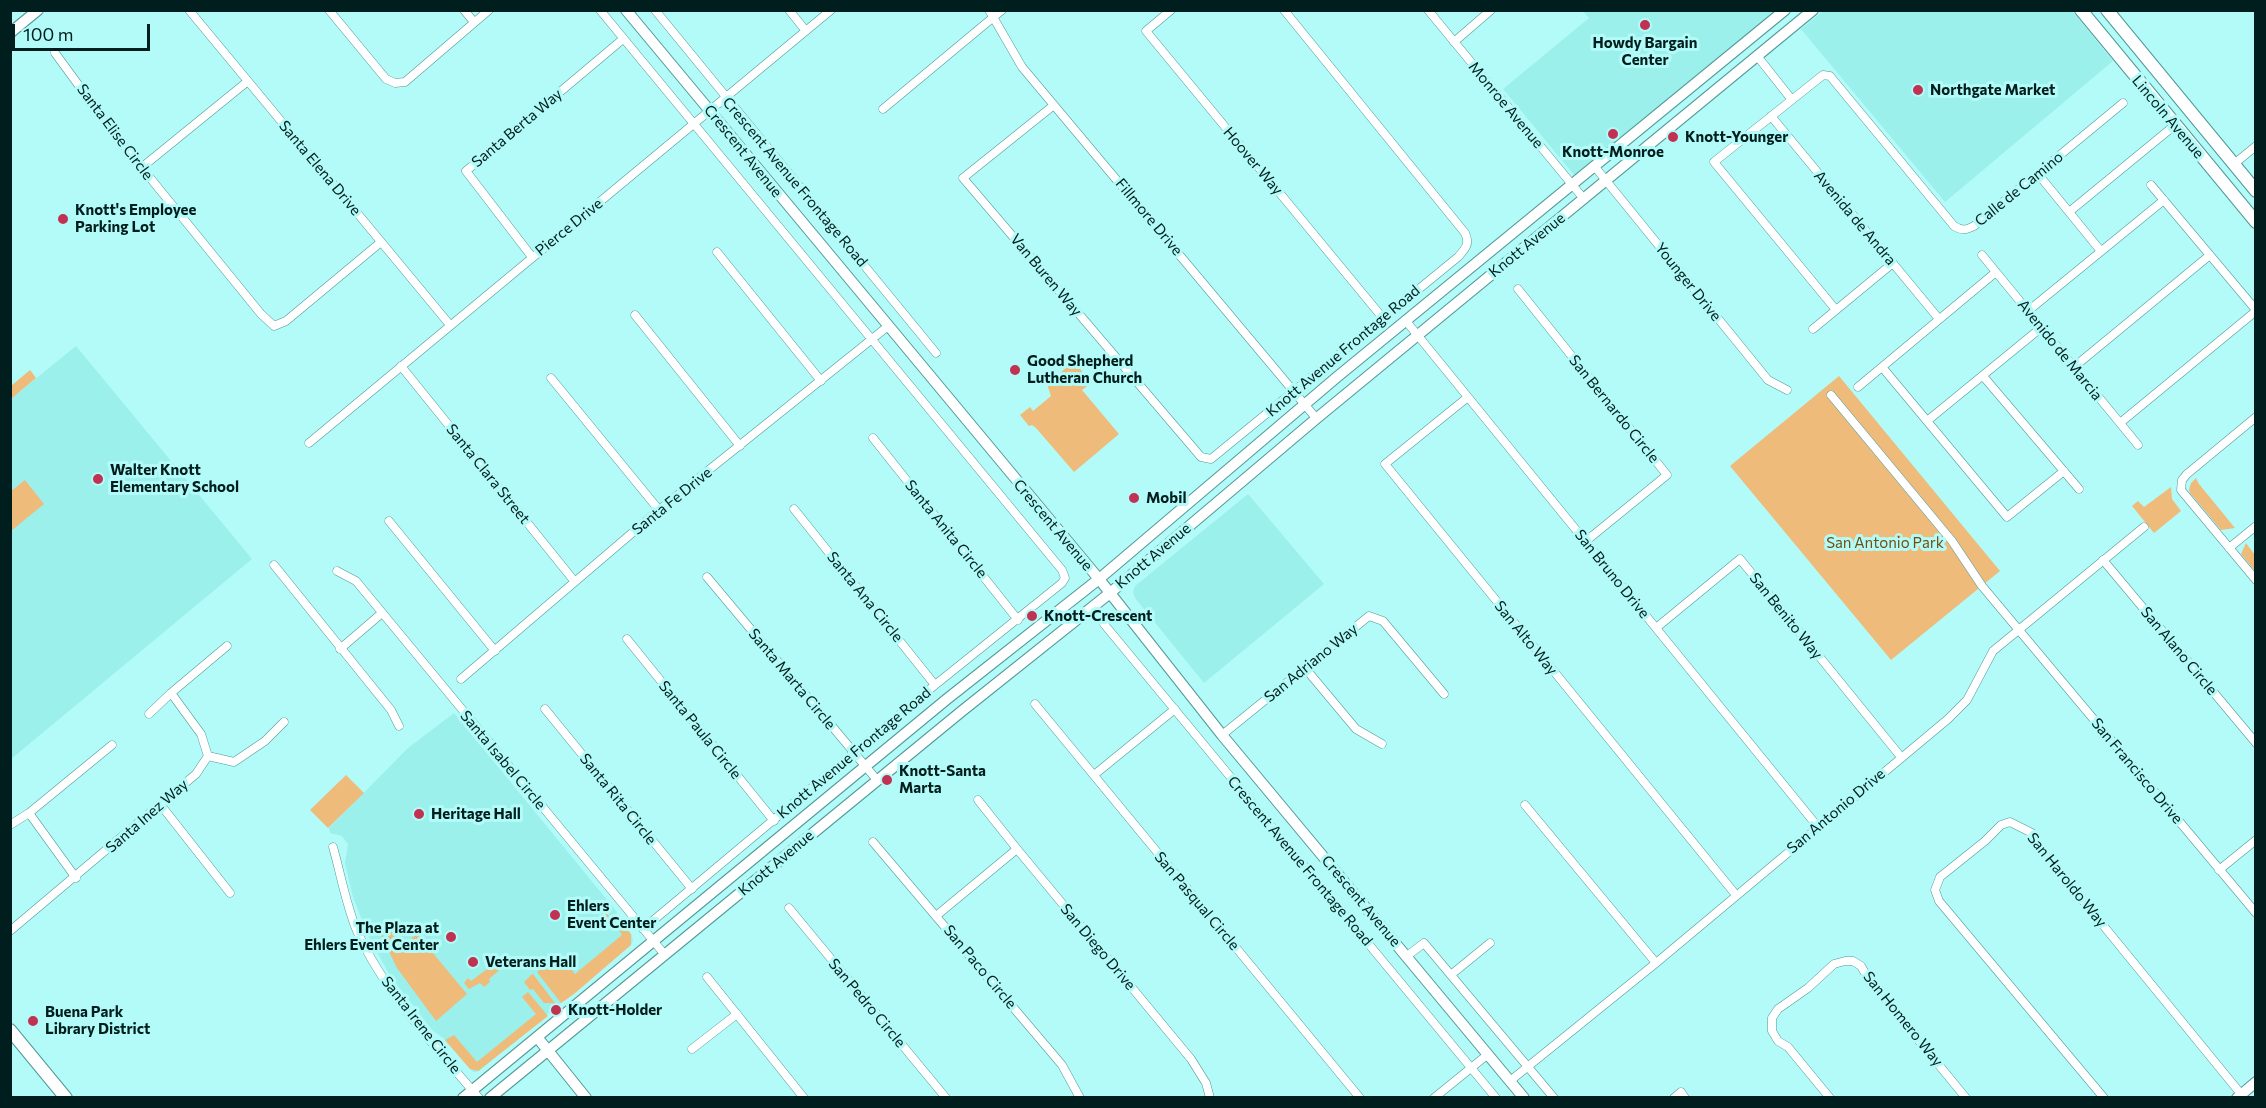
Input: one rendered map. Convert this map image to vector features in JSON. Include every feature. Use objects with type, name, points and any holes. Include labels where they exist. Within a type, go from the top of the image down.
[{"type":"main road","points":[[10,33],[38,10]]},
{"type":"main road","name":"Crescent Avenue","points":[[626,10],[887,327],[1099,579],[1222,735],[1524,1098]]},
{"type":"main road","name":"Knott Avenue","points":[[463,1098],[475,1094],[537,1037],[1099,579],[1406,321],[1785,10]]},
{"type":"main road","name":"Knott Avenue","points":[[490,1098],[877,780],[1110,593],[1316,418],[1813,10]]},
{"type":"main road","name":"Lincoln Avenue","points":[[2081,10],[2256,222]]},
{"type":"main road","name":"Lincoln Avenue","points":[[2107,10],[2256,191]]},
{"type":"main road","points":[[1747,43],[1758,57]]},
{"type":"main road","points":[[1223,474],[1234,488]]},
{"type":"main road","points":[[10,1030],[66,1098]]},
{"type":"main road","points":[[537,1037],[586,1098]]},
{"type":"main road","points":[[2239,1096],[2256,1082]]},
{"type":"street","name":"Santa Elena Drive","points":[[189,10],[450,325]]},
{"type":"street","points":[[329,10],[386,79],[395,83],[405,82],[489,10]]},
{"type":"street","points":[[464,10],[474,22]]},
{"type":"street","name":"Crescent Avenue","points":[[600,10],[1062,570],[1065,578]]},
{"type":"street","name":"Crescent Avenue Frontage Road","points":[[655,10],[936,352]]},
{"type":"street","points":[[789,10],[806,31]]},
{"type":"street","name":"Pierce Drive","points":[[309,443],[831,10]]},
{"type":"street","points":[[883,109],[991,14],[1002,10]]},
{"type":"street","name":"Hoover Way","points":[[1171,10],[1146,31],[1382,317]]},
{"type":"street","name":"Knott Avenue Frontage Road","points":[[1205,460],[1211,459],[1294,392],[1467,248],[1468,241],[1465,233],[1284,10]]},
{"type":"street","name":"Monroe Avenue","points":[[1428,10],[1584,199]]},
{"type":"street","points":[[1454,42],[1491,10]]},
{"type":"street","name":"Fillmore Drive","points":[[991,14],[1022,67],[1316,418]]},
{"type":"street","name":"Santa Berta Way","points":[[532,257],[466,171],[623,39]]},
{"type":"street","name":"Santa Elise Circle","points":[[55,53],[141,168],[261,314],[274,326],[286,321],[381,242]]},
{"type":"street","points":[[1758,57],[1792,100],[1714,162],[1836,310]]},
{"type":"street","name":"Calle de Camino","points":[[1792,100],[1827,74],[1830,76],[1954,226],[1960,230],[1967,230],[1974,226],[2123,103]]},
{"type":"street","points":[[141,168],[248,81]]},
{"type":"street","name":"Van Buren Way","points":[[1054,105],[963,178],[1205,460]]},
{"type":"street","name":"Avenida de Andra","points":[[1771,116],[1939,319]]},
{"type":"street","points":[[2069,212],[2175,125]]},
{"type":"street","points":[[2234,164],[2256,146]]},
{"type":"street","name":"Younger Drive","points":[[1595,167],[1768,380],[1787,390]]},
{"type":"street","points":[[2038,174],[2100,250]]},
{"type":"street","points":[[2120,423],[2256,311],[2151,185]]},
{"type":"street","points":[[2028,311],[2164,200]]},
{"type":"street","points":[[717,252],[821,381]]},
{"type":"street","name":"Avenido de Marcia","points":[[1982,255],[2138,445]]},
{"type":"street","points":[[2074,367],[2210,255]]},
{"type":"street","points":[[1813,329],[1893,263]]},
{"type":"street","points":[[1858,387],[1996,272]]},
{"type":"street","name":"San Bernardo Circle","points":[[1518,289],[1667,475],[1586,541]]},
{"type":"street","points":[[635,315],[740,446]]},
{"type":"street","name":"San Bruno Drive","points":[[1406,321],[1818,827]]},
{"type":"street","name":"Santa Fe Drive","points":[[461,679],[659,510],[887,327]]},
{"type":"street","points":[[1927,421],[2042,327]]},
{"type":"street","name":"Santa Clara Street","points":[[401,366],[575,582]]},
{"type":"street","points":[[1882,367],[2007,518],[2064,471]]},
{"type":"street","points":[[1983,376],[2079,489]]},
{"type":"street","points":[[551,378],[659,510]]},
{"type":"street","name":"San Francisco Drive","points":[[1831,395],[1952,541],[1982,586],[2256,913]]},
{"type":"street","name":"San Alto Way","points":[[1468,397],[1385,464],[1736,895]]},
{"type":"street","points":[[2256,417],[2182,480],[2181,490],[2256,580]]},
{"type":"street","name":"Santa Anita Circle","points":[[873,438],[1018,620]]},
{"type":"street","name":"Santa Ana Circle","points":[[794,509],[935,685]]},
{"type":"street","points":[[389,521],[495,651]]},
{"type":"street","points":[[2229,548],[2256,526]]},
{"type":"street","name":"San Antonio Drive","points":[[1510,1081],[1656,963],[1948,719],[1967,700],[1994,651],[2144,527]]},
{"type":"street","name":"San Benito Way","points":[[1656,628],[1740,559],[1900,757]]},
{"type":"street","name":"San Alano Circle","points":[[2103,560],[2256,743]]},
{"type":"street","points":[[274,565],[390,710],[399,726]]},
{"type":"street","name":"Santa Isabel Circle","points":[[337,571],[356,581],[665,956]]},
{"type":"street","name":"Santa Marta Circle","points":[[707,577],[877,780]]},
{"type":"street","name":"Knott Avenue Frontage Road","points":[[643,929],[935,685],[1062,584],[1065,578]]},
{"type":"street","points":[[340,649],[382,613]]},
{"type":"street","name":"San Adriano Way","points":[[1222,735],[1370,615],[1383,621],[1444,694]]},
{"type":"street","name":"Crescent Avenue Frontage Road","points":[[1104,624],[1496,1098]]},
{"type":"street","name":"Santa Paula Circle","points":[[627,639],[774,821]]},
{"type":"street","points":[[149,714],[227,646]]},
{"type":"street","points":[[1305,668],[1356,729],[1382,744]]},
{"type":"street","points":[[171,693],[201,734],[208,756],[234,762],[265,741],[284,722]]},
{"type":"street","name":"San Pasqual Circle","points":[[1035,704],[1360,1098]]},
{"type":"street","name":"Santa Rita Circle","points":[[544,709],[692,889]]},
{"type":"street","points":[[1094,775],[1175,709]]},
{"type":"street","points":[[10,825],[29,813],[112,745]]},
{"type":"street","name":"Santa Inez Way","points":[[10,931],[76,878],[196,774],[208,756]]},
{"type":"street","name":"San Diego Drive","points":[[978,800],[1191,1059],[1206,1083],[1209,1098]]},
{"type":"street","points":[[160,804],[230,893]]},
{"type":"street","points":[[1525,805],[1656,963]]},
{"type":"street","points":[[29,813],[76,878]]},
{"type":"street","name":"San Haroldo Way","points":[[2104,1098],[1939,901],[1935,890],[1940,877],[2001,825],[2010,822],[2032,832],[2036,842],[2239,1096]]},
{"type":"street","points":[[2219,870],[2256,840]]},
{"type":"street","name":"San Paco Circle","points":[[873,842],[1062,1065],[1080,1098]]},
{"type":"street","name":"Santa Irene Circle","points":[[333,848],[354,923],[375,966],[392,991],[475,1094]]},
{"type":"street","points":[[936,916],[1017,849]]},
{"type":"street","name":"San Pedro Circle","points":[[789,908],[946,1098]]},
{"type":"street","points":[[1407,956],[1424,943],[1554,1098]]},
{"type":"street","points":[[1452,974],[1490,944]]},
{"type":"street","name":"San Homero Way","points":[[1830,1098],[1788,1047],[1778,1041],[1772,1031],[1772,1018],[1778,1009],[1808,988],[1834,964],[1845,961],[1853,961],[1861,966],[1869,980],[1966,1098]]},
{"type":"street","points":[[707,977],[804,1098]]},
{"type":"street","points":[[692,1049],[737,1014]]},
{"type":"street","points":[[1434,1098],[1487,1055]]},
{"type":"street","points":[[1674,1098],[1681,1092],[1685,1098]]},
{"type":"shaded area","points":[[1583,11],[1775,11],[1575,176],[1503,89],[1589,18]]},
{"type":"shaded area","points":[[1823,11],[2072,11],[2113,61],[1945,202],[1801,29]]},
{"type":"shaded area","name":"Walter Knott Elementary School","points":[[76,346],[252,559],[11,759],[11,399]]},
{"type":"shaded area","points":[[1248,494],[1324,584],[1204,683],[1135,598],[1133,592],[1135,586]]},
{"type":"shaded area","name":"Ehlers Event Center","points":[[454,713],[617,912],[616,916],[631,934],[633,940],[631,945],[479,1071],[473,1072],[443,1038],[432,1030],[390,976],[367,933],[353,897],[345,863],[348,844],[342,836],[330,833],[329,828],[408,748]]},
{"type":"green space","points":[[1074,361],[1091,383],[1082,390],[1119,434],[1074,472],[1036,428],[1029,426],[1020,415],[1030,407],[1033,411],[1051,396],[1047,384]]},
{"type":"green space","points":[[30,370],[36,378],[11,399],[11,386]]},
{"type":"green space","name":"San Antonio Park","points":[[1839,376],[2000,571],[1891,660],[1730,466]]},
{"type":"green space","points":[[2196,478],[2235,528],[2221,530],[2190,493],[2191,483]]},
{"type":"green space","points":[[25,480],[44,504],[11,531],[11,491]]},
{"type":"green space","points":[[2171,487],[2172,499],[2181,511],[2154,533],[2132,506],[2138,501],[2144,507]]},
{"type":"green space","points":[[2246,543],[2255,555],[2255,571],[2241,554]]},
{"type":"green space","points":[[346,775],[364,793],[328,828],[310,810]]},
{"type":"green space","points":[[605,911],[611,919],[616,916],[631,934],[631,945],[561,1003],[537,972],[559,954],[575,974],[622,935],[615,924],[611,926],[601,914]]},
{"type":"green space","points":[[387,922],[402,946],[417,934],[467,994],[436,1021],[397,968],[376,925]]},
{"type":"green space","points":[[498,961],[503,967],[489,979],[490,982],[484,987],[480,983],[469,989],[464,983],[468,978],[471,981]]},
{"type":"green space","points":[[532,974],[558,1007],[556,1008],[552,1003],[544,1003],[533,989],[530,990],[524,982]]},
{"type":"green space","points":[[528,992],[548,1016],[478,1071],[470,1069],[445,1040],[454,1035],[477,1062],[536,1014],[522,997]]},
{"type":"place","name":"Howdy Bargain Center","points":[[1645,25]]},
{"type":"place","name":"Northgate Market","points":[[1918,90]]},
{"type":"place","name":"Knott-Monroe","points":[[1613,134]]},
{"type":"place","name":"Knott-Younger","points":[[1673,137]]},
{"type":"place","name":"Knott's Employee Parking Lot","points":[[63,219]]},
{"type":"place","name":"Good Shepherd Lutheran Church","points":[[1015,370]]},
{"type":"place","name":"Walter Knott Elementary School","points":[[98,479]]},
{"type":"place","name":"Mobil","points":[[1134,498]]},
{"type":"place","name":"Knott-Crescent","points":[[1032,616]]},
{"type":"place","name":"Knott-Santa Marta","points":[[887,780]]},
{"type":"place","name":"Heritage Hall","points":[[419,814]]},
{"type":"place","name":"Ehlers Event Center","points":[[555,915]]},
{"type":"place","name":"The Plaza at Ehlers Event Center","points":[[451,937]]},
{"type":"place","name":"Veterans Hall","points":[[473,962]]},
{"type":"place","name":"Knott-Holder","points":[[556,1010]]},
{"type":"place","name":"Buena Park Library District","points":[[33,1021]]}]
